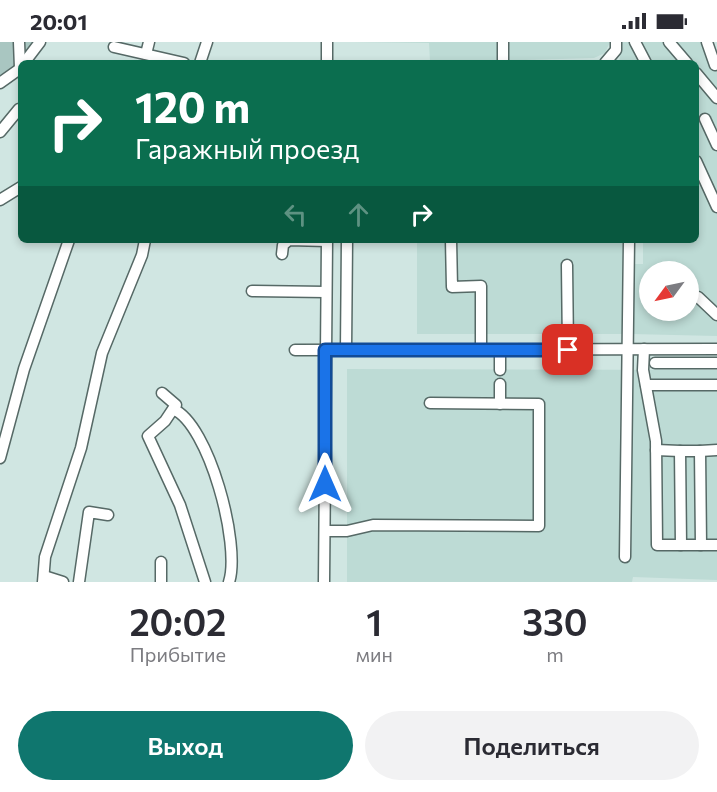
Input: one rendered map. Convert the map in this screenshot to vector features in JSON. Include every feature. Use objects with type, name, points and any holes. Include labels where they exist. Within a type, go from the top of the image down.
[{"type":"street","points":[[19,42],[20,60]]},
{"type":"street","points":[[26,60],[40,42]]},
{"type":"street","points":[[146,54],[149,42]]},
{"type":"street","points":[[201,60],[207,42]]},
{"type":"street","points":[[327,42],[327,60]]},
{"type":"street","points":[[503,42],[503,60]]},
{"type":"street","points":[[608,60],[616,50],[616,42]]},
{"type":"street","points":[[635,42],[644,60]]},
{"type":"street","points":[[669,42],[684,60]]},
{"type":"street","points":[[699,75],[716,66],[707,42]]},
{"type":"street","points":[[114,47],[171,60]]},
{"type":"street","points":[[0,83],[18,70]]},
{"type":"street","points":[[699,77],[717,98]]},
{"type":"street","points":[[0,132],[18,111]]},
{"type":"street","points":[[705,119],[717,145]]},
{"type":"street","points":[[699,168],[717,207]]},
{"type":"street","points":[[0,200],[18,189]]},
{"type":"street","points":[[0,458],[24,369],[68,243]]},
{"type":"street","points":[[63,582],[44,579],[45,557],[81,448],[102,353],[142,255],[144,243]]},
{"type":"street","points":[[282,254],[285,243]]},
{"type":"street","points":[[324,582],[327,243]]},
{"type":"street","points":[[346,350],[347,243]]},
{"type":"street","points":[[451,243],[452,287],[481,286],[481,350]]},
{"type":"street","points":[[625,557],[629,243]]},
{"type":"street","points":[[567,265],[568,350]]},
{"type":"street","points":[[252,291],[326,292]]},
{"type":"street","points":[[699,298],[717,315]]},
{"type":"street","points":[[295,350],[717,349]]},
{"type":"street","points":[[500,350],[500,369]]},
{"type":"street","points":[[644,350],[646,385],[656,450],[657,545],[717,545]]},
{"type":"street","points":[[655,363],[717,363]]},
{"type":"street","points":[[500,384],[500,404]]},
{"type":"street","points":[[646,385],[717,385]]},
{"type":"street","points":[[162,393],[188,418],[223,495],[233,555],[229,582]]},
{"type":"street","points":[[184,395],[165,421],[148,436],[180,505],[205,582]]},
{"type":"street","points":[[325,531],[347,531],[373,525],[539,526],[539,404],[430,404]]},
{"type":"street","points":[[656,450],[717,450]]},
{"type":"street","points":[[680,451],[681,545]]},
{"type":"street","points":[[700,451],[701,545]]},
{"type":"street","points":[[79,582],[89,512],[108,515]]},
{"type":"street","points":[[161,562],[161,582]]},
{"type":"shaded area","points":[[0,42],[40,42],[22,60],[18,60],[18,65],[0,83]]},
{"type":"shaded area","points":[[354,42],[610,42],[605,53],[594,58],[525,60],[430,60],[429,43]]},
{"type":"shaded area","points":[[622,42],[703,42],[717,52],[717,336],[631,334],[632,264],[639,264],[639,321],[699,321],[699,261],[643,261],[643,243],[699,243],[699,60],[619,60]]},
{"type":"shaded area","points":[[417,243],[622,243],[623,334],[417,334]]},
{"type":"shaded area","points":[[347,369],[717,370],[717,580],[633,577],[632,582],[347,582]]},
{"type":"route","points":[[325,484],[325,350],[568,350]]}]
